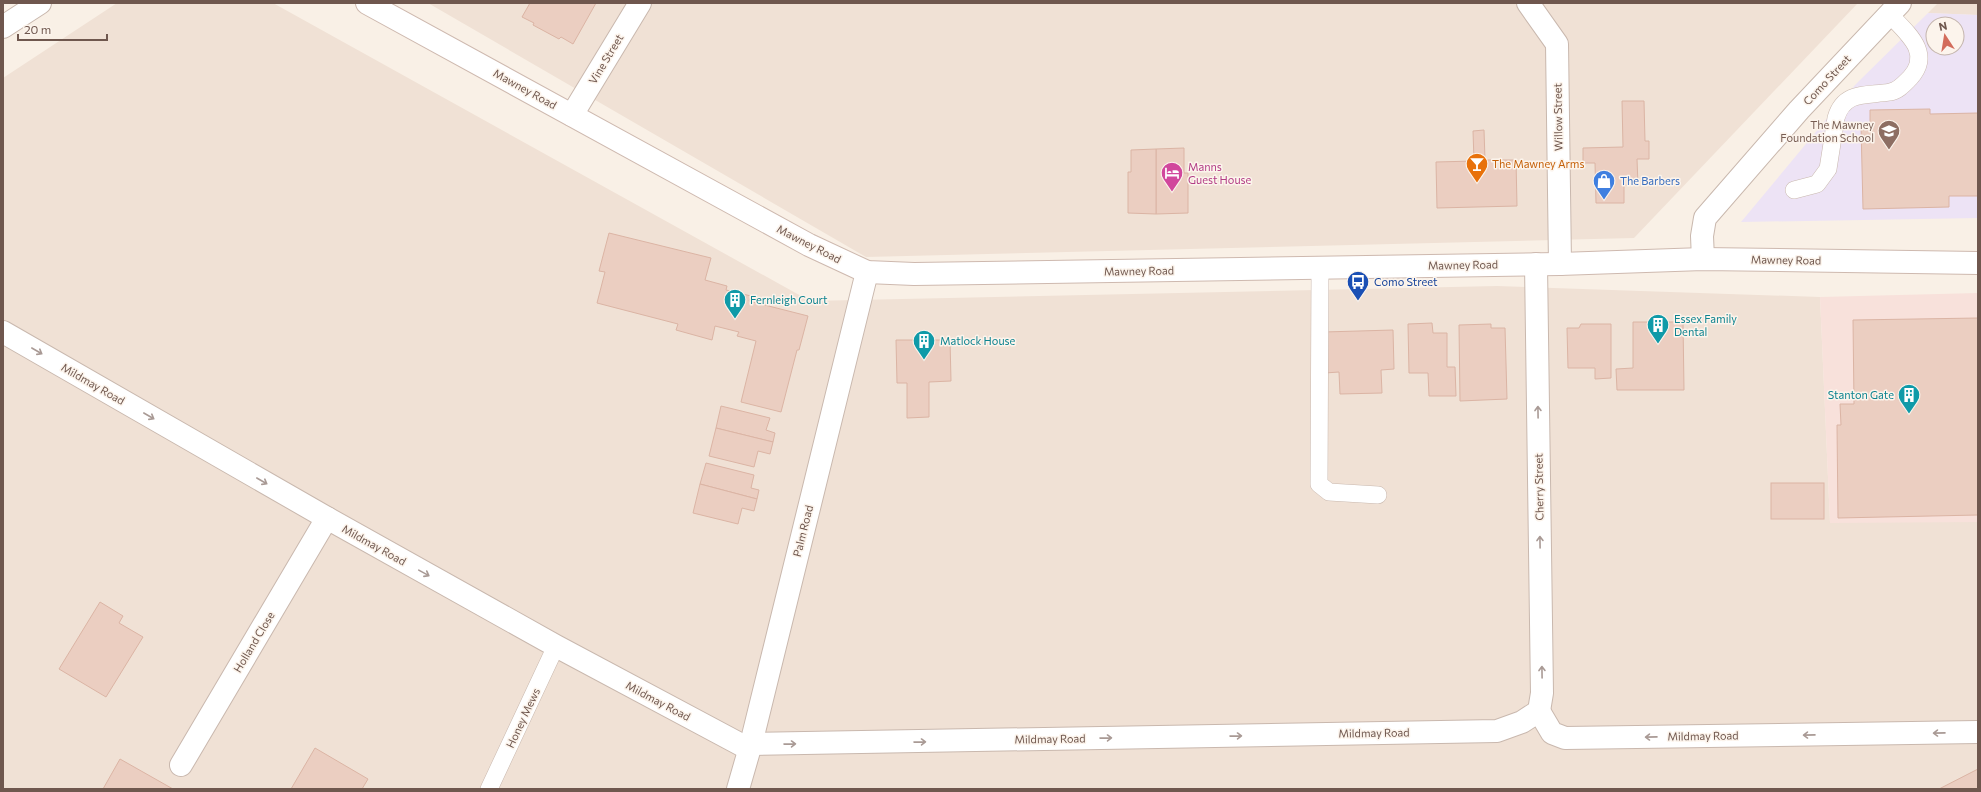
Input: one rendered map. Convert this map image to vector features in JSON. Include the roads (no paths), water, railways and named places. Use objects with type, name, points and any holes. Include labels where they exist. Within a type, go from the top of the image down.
[{"type":"street","points":[[3,27],[40,3]]},
{"type":"street","name":"Mawney Road","points":[[367,3],[809,245],[867,272],[914,274],[1320,268],[1560,264],[1703,259],[1978,263]]},
{"type":"street","name":"Vine Street","points":[[572,115],[640,3]]},
{"type":"street","name":"Willow Street","points":[[1528,3],[1557,44],[1560,264]]},
{"type":"street","name":"Como Street","points":[[1703,259],[1702,236],[1704,218],[1799,110],[1895,8]]},
{"type":"street","name":"Cherry Street","points":[[1536,264],[1542,693],[1539,711]]},
{"type":"street","name":"Palm Road","points":[[738,789],[750,747],[867,272]]},
{"type":"street","name":"Mildmay Road","points":[[3,332],[327,518],[556,646],[750,747],[1497,731],[1522,722],[1539,711],[1552,733],[1565,738],[1978,732]]},
{"type":"street","name":"Holland Close","points":[[180,765],[327,518]]},
{"type":"lane","points":[[1794,190],[1817,184],[1828,169],[1836,118],[1838,110],[1843,104],[1857,96],[1871,93],[1891,92],[1902,87],[1916,72],[1919,62],[1919,52],[1895,8]]},
{"type":"lane","points":[[1320,268],[1319,484],[1329,492],[1378,495]]},
{"type":"lane","name":"Honey Mews","points":[[489,789],[556,646]]},
{"type":"place","name":"The Mawney Foundation School","points":[[1889,150]]},
{"type":"place","name":"The Mawney Arms","points":[[1477,184]]},
{"type":"place","name":"Manns Guest House","points":[[1172,192]]},
{"type":"place","name":"The Barbers","points":[[1604,200]]},
{"type":"place","name":"Como Street","points":[[1358,302]]},
{"type":"place","name":"Fernleigh Court","points":[[735,320]]},
{"type":"place","name":"Essex Family Dental","points":[[1658,344]]},
{"type":"place","name":"Matlock House","points":[[924,360]]},
{"type":"place","name":"Stanton Gate","points":[[1909,414]]}]
